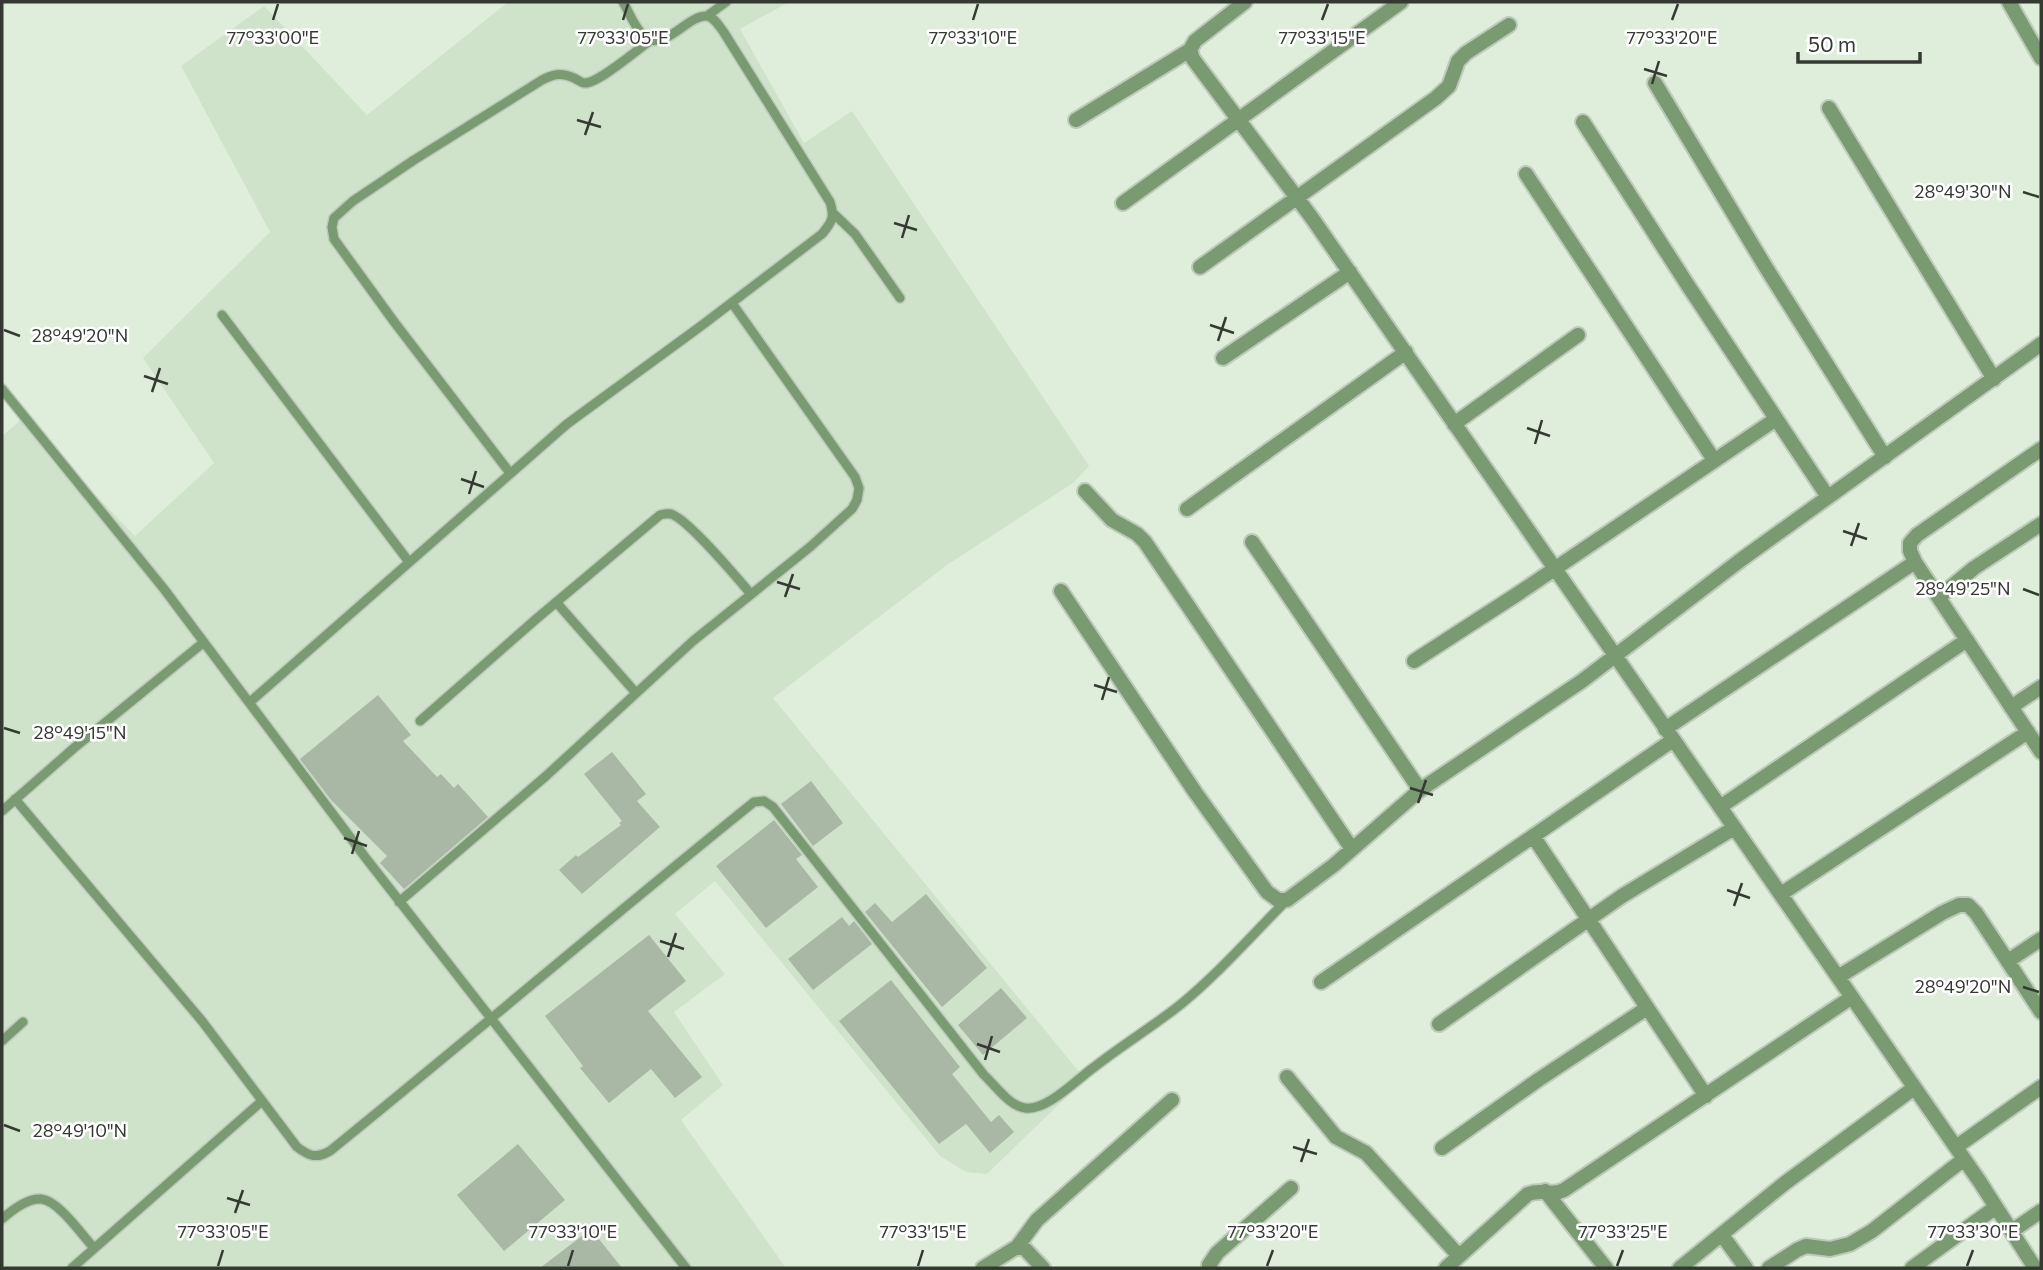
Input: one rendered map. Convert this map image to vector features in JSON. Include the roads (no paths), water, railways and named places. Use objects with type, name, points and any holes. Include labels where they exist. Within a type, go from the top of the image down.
[{"type":"street","points":[[1076,120],[1190,50],[1203,34],[1245,2]]},
{"type":"street","points":[[1123,203],[1401,2]]},
{"type":"street","points":[[2009,2],[2041,58]]},
{"type":"street","points":[[1200,267],[1436,98],[1449,86],[1458,61],[1466,53],[1509,25]]},
{"type":"street","points":[[1190,50],[1193,59],[1297,197],[1406,352],[1960,1153],[2035,1268]]},
{"type":"street","points":[[1655,83],[1765,266],[1885,457]]},
{"type":"street","points":[[1829,108],[1994,379]]},
{"type":"street","points":[[1583,122],[1828,497]]},
{"type":"street","points":[[1526,174],[1714,460]]},
{"type":"street","points":[[1223,358],[1350,272]]},
{"type":"street","points":[[1454,424],[1578,335]]},
{"type":"street","points":[[1061,591],[1195,792],[1267,892],[1278,900],[1287,900],[1304,889],[1420,790],[1582,681],[1742,559],[2041,344]]},
{"type":"street","points":[[1187,509],[1406,352]]},
{"type":"street","points":[[1414,661],[1776,419]]},
{"type":"street","points":[[2041,449],[1917,535],[1910,543],[1915,562],[2041,752]]},
{"type":"street","points":[[1084,491],[1112,520],[1137,534],[1145,542],[1352,849]]},
{"type":"street","points":[[1938,597],[1974,568],[2041,524]]},
{"type":"street","points":[[1252,542],[1420,790]]},
{"type":"street","points":[[1321,982],[1533,835],[1669,735],[1915,562]]},
{"type":"street","points":[[1720,807],[1967,640]]},
{"type":"street","points":[[2011,707],[2041,687]]},
{"type":"street","points":[[1781,894],[2028,732]]},
{"type":"street","points":[[1439,1024],[1622,896],[1734,828]]},
{"type":"street","points":[[1533,835],[1706,1096]]},
{"type":"street","points":[[1838,977],[1959,905],[1968,905],[2041,1012]]},
{"type":"street","points":[[2008,961],[2041,939]]},
{"type":"street","points":[[1446,1268],[1528,1194],[1545,1191],[1555,1194],[1564,1190],[1852,997]]},
{"type":"street","points":[[1443,1148],[1538,1080],[1647,1008]]},
{"type":"street","points":[[1287,1077],[1336,1137],[1366,1153],[1460,1256]]},
{"type":"street","points":[[1769,1268],[1806,1246],[1830,1249],[1850,1244],[1872,1231],[1960,1153],[2041,1087]]},
{"type":"street","points":[[1681,1268],[1785,1183],[1914,1088]]},
{"type":"street","points":[[983,1268],[1017,1247],[1037,1220],[1172,1100]]},
{"type":"street","points":[[1210,1268],[1209,1265],[1217,1253],[1291,1188]]},
{"type":"street","points":[[1545,1191],[1606,1268]]},
{"type":"street","points":[[1912,1268],[1996,1207]]},
{"type":"street","points":[[2012,1231],[2041,1211]]},
{"type":"street","points":[[1722,1234],[1746,1268]]},
{"type":"street","points":[[1017,1247],[1025,1249],[1043,1268]]},
{"type":"lane","points":[[623,2],[643,36],[651,40],[661,40],[696,19],[707,16],[726,2]]},
{"type":"lane","points":[[707,16],[723,31],[830,202],[834,214],[855,234],[900,298]]},
{"type":"lane","points":[[510,473],[395,323],[334,239],[331,227],[334,218],[353,201],[542,80],[555,74],[564,74],[583,83],[593,81],[651,40]]},
{"type":"lane","points":[[250,702],[567,424],[822,234],[832,222],[834,214]]},
{"type":"lane","points":[[399,902],[546,776],[693,641],[810,547],[852,509],[859,488],[855,477],[732,303]]},
{"type":"lane","points":[[222,315],[409,562]]},
{"type":"lane","points":[[2,389],[164,589],[399,902],[686,1268]]},
{"type":"lane","points":[[420,721],[660,515],[668,513],[679,518],[751,594]]},
{"type":"lane","points":[[556,602],[636,694]]},
{"type":"lane","points":[[2,811],[204,642]]},
{"type":"lane","points":[[15,799],[202,1021],[297,1147],[307,1154],[321,1156],[754,802],[764,801],[773,807],[985,1075],[1012,1102],[1024,1108],[1038,1107],[1050,1101],[1180,1005],[1221,968],[1287,900]]},
{"type":"lane","points":[[2,1041],[23,1022]]},
{"type":"lane","points":[[72,1268],[262,1101]]},
{"type":"lane","points":[[2,1219],[30,1201],[38,1198],[49,1200],[94,1248]]}]
